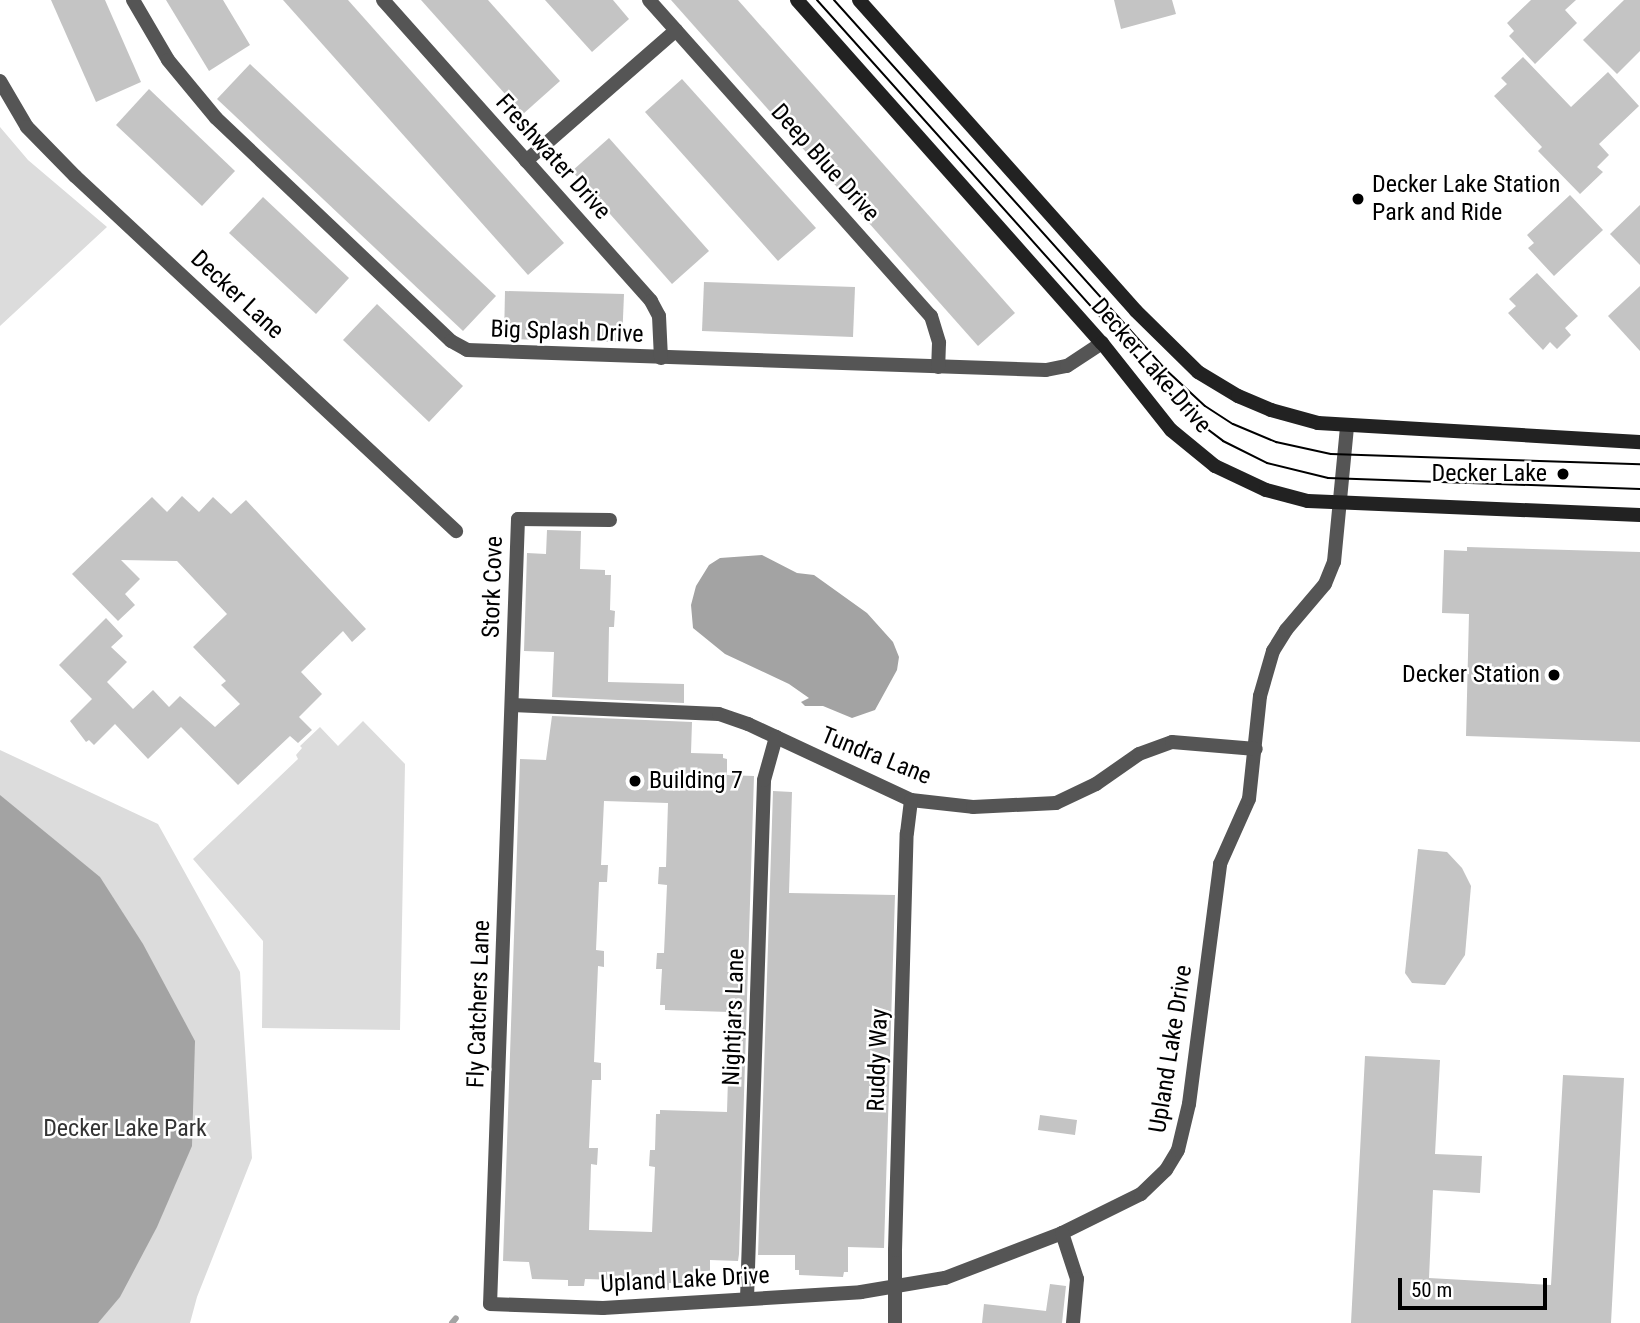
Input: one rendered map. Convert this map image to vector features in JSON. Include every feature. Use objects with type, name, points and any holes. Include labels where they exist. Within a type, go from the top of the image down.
[{"type":"street","name":"Big Splash Drive","points":[[133,0],[167,60],[216,118],[451,341],[467,350],[938,368],[1056,369],[1067,366],[1102,343]]},
{"type":"street","name":"Freshwater Drive","points":[[383,0],[651,301],[659,316],[661,358]]},
{"type":"street","name":"Deep Blue Drive","points":[[649,0],[931,316],[939,343],[938,368]]},
{"type":"street","name":"Decker Lake Drive","points":[[797,0],[1102,343],[1171,430],[1193,451],[1215,466],[1266,490],[1308,501],[1342,505],[1640,515]]},
{"type":"street","name":"Decker Lake Drive","points":[[859,0],[1136,311],[1198,372],[1238,396],[1298,419],[1347,426],[1511,432],[1640,442]]},
{"type":"street","points":[[526,161],[676,30]]},
{"type":"street","name":"Decker Lane","points":[[0,81],[27,127],[75,176],[456,531]]},
{"type":"street","name":"Upland Lake Drive","points":[[490,1304],[636,1307],[830,1295],[945,1278],[1062,1233],[1141,1194],[1166,1170],[1178,1150],[1189,1104],[1220,864],[1249,799],[1260,696],[1269,663],[1286,630],[1325,584],[1334,562],[1342,505],[1347,426]]},
{"type":"street","name":"Stork Cove","points":[[512,705],[518,519],[610,520]]},
{"type":"street","name":"Tundra Lane","points":[[512,705],[710,713],[741,721],[911,800],[973,807],[1037,806],[1075,796],[1154,746],[1194,742],[1256,749]]},
{"type":"street","name":"Fly Catchers Lane","points":[[490,1304],[512,705]]},
{"type":"street","name":"Nightjars Lane","points":[[747,1299],[764,780],[776,737]]},
{"type":"street","name":"Ruddy Way","points":[[895,1323],[907,833],[911,800]]},
{"type":"street","points":[[1062,1233],[1077,1279],[1073,1323]]},
{"type":"street","points":[[635,1323],[636,1307]]},
{"type":"green space","points":[[0,127],[28,160],[107,227],[0,326]]},
{"type":"green space","points":[[363,721],[405,764],[400,1030],[262,1028],[263,941],[193,859],[298,759],[296,755],[302,748],[300,746],[320,727],[338,746]]},
{"type":"green space","name":"Decker Lake Park","points":[[0,750],[158,824],[240,972],[252,1158],[197,1297],[190,1323],[0,1323]]},
{"type":"shaded area","points":[[762,555],[797,573],[814,575],[867,613],[893,642],[899,657],[897,670],[875,710],[852,718],[823,706],[805,706],[801,702],[809,698],[789,684],[725,654],[693,628],[691,605],[696,586],[709,565],[720,558]]},
{"type":"shaded area","name":"Decker Lake Park","points":[[0,795],[100,877],[143,944],[195,1041],[192,1146],[157,1227],[120,1297],[98,1323],[0,1323]]},
{"type":"building","points":[[51,0],[105,0],[141,82],[96,102]]},
{"type":"building","points":[[166,0],[223,0],[250,45],[209,71]]},
{"type":"building","points":[[283,0],[348,0],[564,243],[528,275]]},
{"type":"building","points":[[421,0],[488,0],[560,81],[523,114]]},
{"type":"building","points":[[545,0],[613,0],[629,19],[592,52]]},
{"type":"building","points":[[671,0],[738,0],[1015,313],[978,346]]},
{"type":"building","points":[[1114,0],[1172,0],[1176,14],[1121,29]]},
{"type":"building","points":[[1531,0],[1576,0],[1565,10],[1577,23],[1535,64],[1509,36],[1514,31],[1507,23]]},
{"type":"building","points":[[1624,0],[1640,0],[1640,51],[1617,74],[1583,40]]},
{"type":"building","points":[[1523,57],[1571,107],[1608,72],[1639,106],[1599,144],[1609,155],[1597,167],[1603,172],[1580,194],[1538,151],[1542,147],[1494,96],[1507,84],[1501,78]]},
{"type":"building","points":[[250,64],[496,296],[463,331],[217,99]]},
{"type":"building","points":[[682,79],[816,228],[778,261],[645,112]]},
{"type":"building","points":[[149,89],[235,171],[202,206],[116,125]]},
{"type":"building","points":[[609,138],[709,251],[672,284],[572,171]]},
{"type":"building","points":[[1570,195],[1603,230],[1554,276],[1528,248],[1534,243],[1527,235]]},
{"type":"building","points":[[263,197],[349,278],[316,314],[229,233]]},
{"type":"building","points":[[1640,205],[1640,265],[1610,234]]},
{"type":"building","points":[[1537,273],[1578,316],[1565,328],[1571,335],[1557,349],[1550,342],[1543,350],[1508,313],[1516,306],[1509,299]]},
{"type":"building","points":[[704,282],[855,287],[853,337],[702,331]]},
{"type":"building","points":[[1640,286],[1640,351],[1608,316]]},
{"type":"building","points":[[505,291],[624,294],[622,342],[504,339]]},
{"type":"building","points":[[377,304],[463,386],[429,422],[343,340]]},
{"type":"building","points":[[182,496],[199,512],[213,497],[231,514],[246,500],[366,629],[352,642],[343,631],[301,672],[322,694],[299,717],[312,730],[298,743],[290,736],[238,785],[181,727],[148,759],[115,724],[94,745],[89,740],[86,742],[70,721],[92,699],[59,665],[106,618],[123,636],[111,647],[127,662],[107,682],[133,709],[153,690],[169,707],[180,696],[215,727],[240,704],[221,685],[226,681],[193,647],[227,614],[177,561],[121,560],[140,579],[125,594],[135,605],[118,621],[72,574],[152,497],[167,512]]},
{"type":"building","points":[[547,530],[581,531],[580,569],[605,570],[605,575],[611,575],[610,610],[615,611],[614,627],[609,627],[608,682],[684,684],[684,703],[552,697],[554,652],[524,651],[527,553],[546,554]]},
{"type":"building","name":"Decker Station","points":[[1467,547],[1640,552],[1640,742],[1466,736],[1469,614],[1442,613],[1444,550],[1467,551]]},
{"type":"building","points":[[552,716],[692,722],[691,753],[723,754],[723,758],[727,759],[727,775],[754,776],[739,1254],[738,1261],[710,1260],[710,1280],[705,1280],[705,1285],[669,1283],[669,1290],[653,1290],[653,1281],[585,1279],[584,1286],[568,1286],[568,1280],[532,1279],[529,1262],[503,1261],[520,759],[546,760]],"holes":[[[604,801],[668,803],[666,867],[659,867],[658,884],[667,885],[664,953],[657,953],[656,969],[662,969],[660,1005],[665,1005],[665,1010],[730,1012],[727,1112],[660,1110],[660,1114],[656,1114],[655,1150],[650,1150],[649,1166],[655,1167],[652,1232],[589,1230],[591,1164],[597,1165],[598,1148],[589,1148],[592,1080],[601,1080],[601,1063],[594,1062],[598,966],[604,967],[604,951],[596,950],[599,882],[607,882],[608,865],[601,865]]]},
{"type":"building","points":[[773,791],[792,792],[789,893],[895,895],[884,1248],[848,1247],[848,1272],[844,1272],[843,1277],[799,1275],[799,1270],[795,1270],[795,1255],[758,1255]]},
{"type":"building","points":[[1418,849],[1447,852],[1462,868],[1471,886],[1465,955],[1445,985],[1412,983],[1405,973]]},
{"type":"building","points":[[1365,1056],[1440,1060],[1435,1154],[1482,1156],[1480,1193],[1433,1190],[1429,1278],[1551,1285],[1563,1075],[1624,1078],[1611,1323],[1351,1323]]},
{"type":"building","points":[[1040,1115],[1077,1120],[1075,1135],[1038,1130]]},
{"type":"building","points":[[1050,1284],[1066,1286],[1062,1323],[982,1323],[984,1304],[1046,1311]]},
{"type":"waterway","points":[[452,1323],[456,1318]]},
{"type":"tram line","points":[[817,0],[1155,378],[1194,419],[1223,441],[1267,463],[1328,478],[1640,489]]},
{"type":"tram line","points":[[834,0],[1165,369],[1205,406],[1233,424],[1276,442],[1331,454],[1640,464]]},
{"type":"place","name":"Decker Lake Station Park and Ride","points":[[1358,199]]},
{"type":"place","name":"Decker Lake","points":[[1563,474]]},
{"type":"place","name":"Decker Station","points":[[1554,675]]},
{"type":"place","name":"Building 7","points":[[635,781]]}]
